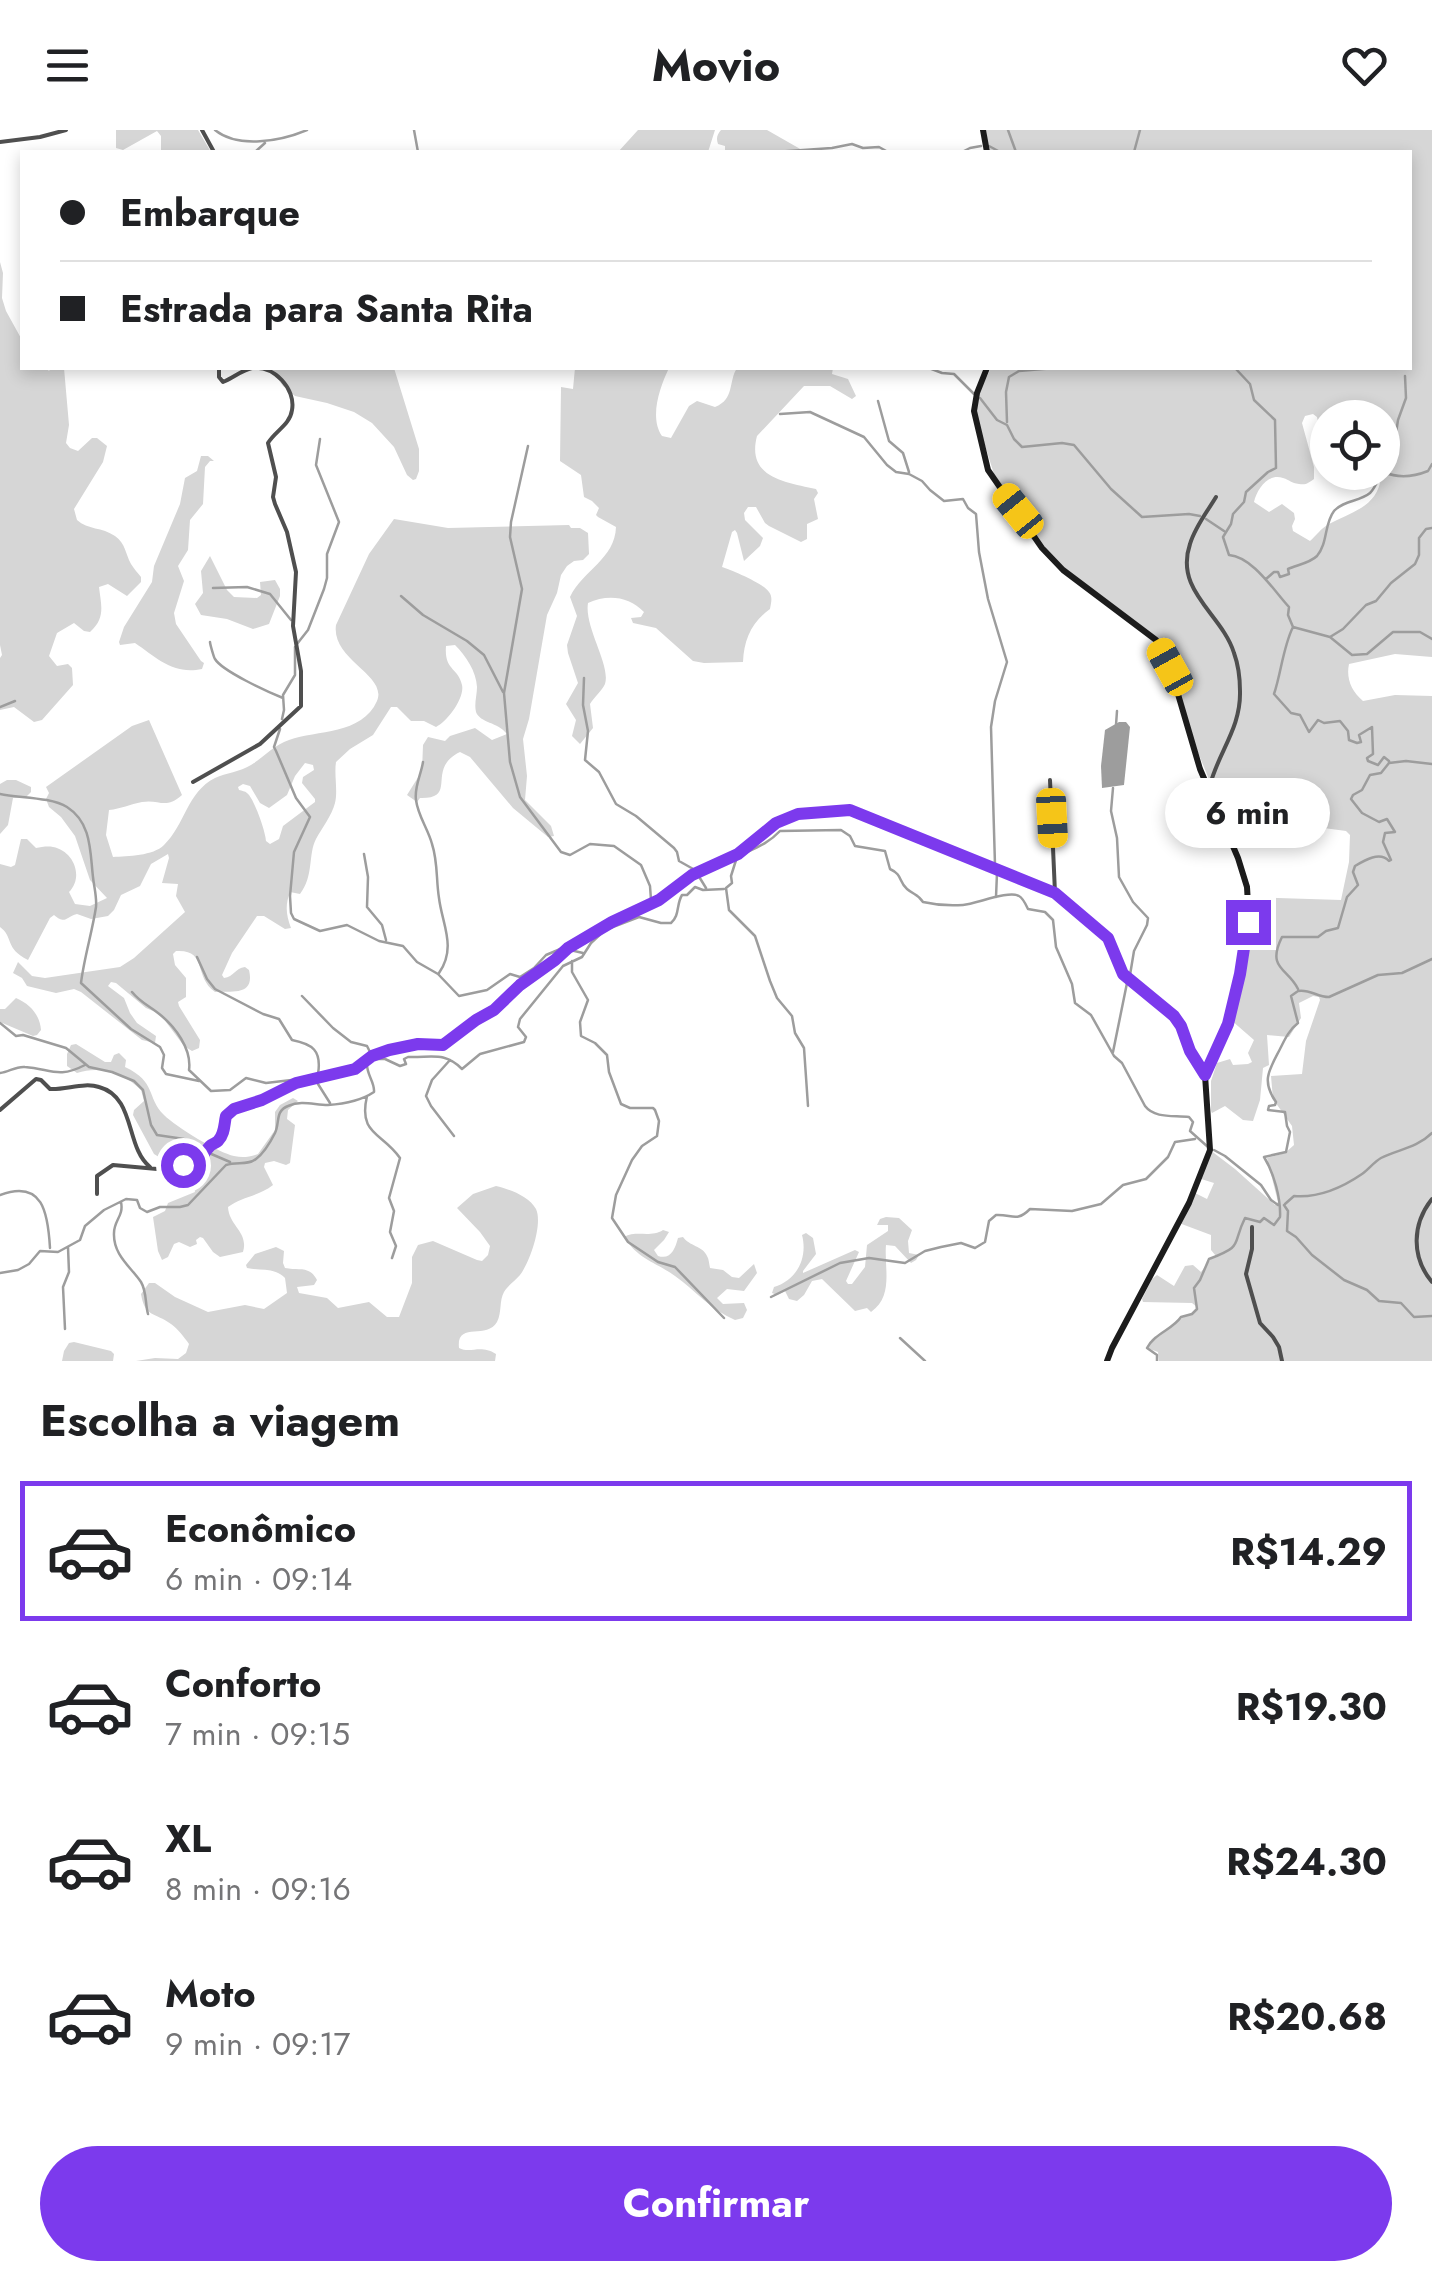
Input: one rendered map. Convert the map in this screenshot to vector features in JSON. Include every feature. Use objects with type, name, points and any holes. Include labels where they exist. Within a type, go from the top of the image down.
[{"type":"main road","points":[[986,370],[974,411],[988,470],[1042,548],[1063,570],[1156,640],[1170,667],[1200,770],[1247,887],[1248,922],[1240,974],[1228,1024],[1205,1075],[1210,1150],[1189,1204],[1108,1361]]},
{"type":"street","points":[[0,142],[66,130]]},
{"type":"street","points":[[219,370],[218,377],[223,382],[246,370]]},
{"type":"street","points":[[193,782],[260,744],[301,706],[301,671],[293,626],[296,572],[287,532],[274,504],[276,477],[268,443],[290,417],[292,399],[286,385],[264,370]]},
{"type":"street","points":[[1209,790],[1214,768],[1238,718],[1240,688],[1234,652],[1193,590],[1186,557],[1194,534],[1216,497]]},
{"type":"street","points":[[1050,780],[1055,893]]},
{"type":"street","points":[[97,1194],[97,1176],[110,1166],[152,1169],[202,1160],[209,1146],[220,1140],[226,1116],[234,1109],[309,1078],[343,1074],[389,1050],[418,1044],[443,1045],[494,1010],[568,948],[659,900],[692,875],[738,854],[776,823],[798,814],[850,810],[1055,893],[1108,938],[1123,974],[1174,1016],[1205,1075]]},
{"type":"street","points":[[0,1110],[36,1079],[50,1089],[103,1087],[118,1101],[132,1126],[140,1158],[152,1169]]},
{"type":"street","points":[[1432,1199],[1416,1233],[1416,1255],[1432,1282]]},
{"type":"street","points":[[1252,1226],[1246,1274],[1260,1323],[1279,1347],[1282,1361]]},
{"type":"shaded area","points":[[116,130],[198,130],[210,150],[161,150],[157,131],[123,150],[116,148]]},
{"type":"shaded area","points":[[638,130],[715,130],[709,150],[620,150]]},
{"type":"shaded area","points":[[721,130],[767,130],[802,150],[725,150],[717,137]]},
{"type":"shaded area","points":[[986,130],[1432,130],[1432,657],[1395,654],[1349,664],[1348,674],[1363,701],[1395,695],[1432,696],[1432,1361],[1159,1361],[1158,1352],[1147,1348],[1152,1339],[1193,1314],[1197,1307],[1192,1303],[1143,1302],[1152,1279],[1157,1275],[1174,1286],[1185,1266],[1193,1265],[1201,1272],[1216,1256],[1211,1250],[1211,1235],[1179,1223],[1193,1192],[1207,1199],[1214,1183],[1198,1178],[1210,1150],[1275,1205],[1278,1202],[1267,1158],[1285,1153],[1294,1145],[1292,1126],[1273,1099],[1271,1076],[1302,1074],[1306,1041],[1319,997],[1299,1003],[1301,1018],[1289,1037],[1267,1035],[1269,1065],[1263,1068],[1253,1121],[1243,1120],[1225,1106],[1211,1111],[1211,1081],[1217,1063],[1230,1059],[1233,1065],[1252,1062],[1248,1053],[1254,1040],[1231,1020],[1250,897],[1341,900],[1350,835],[1346,831],[1294,824],[1229,828],[1161,646],[1050,554],[994,474],[975,414],[978,395],[990,370],[1412,370],[1412,150],[988,150]]},
{"type":"shaded area","points":[[0,262],[2,298],[20,336],[20,370],[64,370],[69,425],[66,443],[78,451],[97,438],[107,446],[103,462],[74,509],[77,520],[119,539],[141,582],[127,596],[108,584],[99,587],[100,616],[95,627],[84,631],[74,623],[57,633],[49,656],[57,666],[68,664],[72,668],[73,685],[42,720],[34,722],[14,707],[0,710]]},
{"type":"shaded area","points":[[271,370],[395,370],[419,449],[416,479],[407,475],[394,447],[372,423],[354,412],[295,396]]},
{"type":"shaded area","points":[[575,370],[668,370],[659,393],[656,420],[662,436],[671,438],[689,406],[697,401],[715,407],[726,399],[736,370],[833,370],[832,374],[848,379],[856,396],[852,399],[830,386],[804,386],[757,436],[757,461],[763,469],[781,480],[816,489],[818,519],[807,524],[807,539],[801,542],[765,523],[756,507],[748,507],[745,520],[763,538],[744,561],[737,533],[732,532],[722,567],[760,585],[771,598],[770,609],[750,632],[743,662],[693,661],[656,628],[633,623],[631,618],[641,617],[644,612],[632,603],[603,598],[588,603],[606,676],[604,687],[590,704],[593,728],[580,744],[572,736],[576,720],[566,704],[578,683],[567,645],[577,616],[570,597],[610,548],[616,527],[596,515],[599,508],[584,497],[581,475],[560,461],[561,387],[573,389]]},
{"type":"shaded area","points":[[201,456],[214,461],[205,467],[203,504],[190,520],[188,550],[178,566],[184,581],[174,613],[176,624],[204,663],[202,669],[182,670],[135,643],[119,642],[152,582],[154,566],[180,504],[185,478],[197,471]]},
{"type":"shaded area","points":[[394,519],[448,528],[569,525],[588,533],[589,554],[567,566],[547,615],[523,739],[525,800],[551,826],[554,836],[548,837],[513,808],[470,757],[460,752],[444,766],[438,794],[417,802],[407,795],[422,771],[423,745],[428,737],[445,741],[475,728],[492,740],[507,734],[478,716],[477,687],[467,659],[455,645],[446,646],[449,665],[462,685],[458,703],[436,727],[424,721],[411,721],[397,707],[391,707],[373,735],[336,762],[334,808],[314,845],[304,887],[300,894],[290,892],[288,897],[291,928],[257,916],[222,975],[227,977],[245,967],[250,978],[246,988],[215,992],[192,954],[173,954],[175,965],[186,978],[186,997],[178,1002],[179,1006],[200,1040],[199,1048],[192,1051],[184,1046],[160,1014],[146,1008],[116,983],[108,986],[124,998],[137,1023],[156,1036],[155,1043],[142,1040],[81,992],[74,989],[56,993],[27,986],[13,973],[18,962],[32,976],[45,978],[120,967],[185,912],[176,896],[178,884],[162,883],[168,854],[151,864],[140,886],[121,895],[108,916],[91,919],[77,914],[63,920],[54,915],[28,960],[15,951],[0,927],[0,864],[15,865],[21,839],[27,839],[36,848],[60,849],[71,859],[76,879],[69,892],[75,904],[90,906],[107,898],[90,880],[75,836],[49,807],[46,787],[132,726],[149,720],[182,795],[167,803],[148,801],[109,810],[106,835],[113,857],[133,856],[164,845],[198,792],[215,778],[247,767],[289,740],[338,730],[361,720],[377,701],[378,692],[375,683],[342,648],[336,625],[369,554]],"holes":[[[305,763],[313,765],[314,770],[303,777],[302,783],[315,802],[283,826],[279,839],[270,844],[253,801],[238,787],[250,786],[260,803],[269,808],[287,795]]]},
{"type":"shaded area","points":[[210,556],[234,597],[257,598],[261,595],[260,582],[275,580],[280,596],[269,624],[253,629],[201,615],[195,604],[203,593],[201,571]]},
{"type":"shaded area","points":[[1119,722],[1130,727],[1124,785],[1102,788],[1105,730]]},
{"type":"shaded area","points":[[7,780],[31,787],[31,792],[25,798],[13,798],[8,825],[0,834],[0,784]]},
{"type":"shaded area","points":[[16,998],[36,1015],[41,1030],[37,1035],[0,1022],[0,1009]]},
{"type":"shaded area","points":[[76,1044],[105,1062],[111,1062],[119,1053],[126,1060],[125,1067],[147,1084],[164,1115],[198,1139],[234,1156],[258,1154],[275,1130],[275,1112],[280,1105],[293,1098],[298,1101],[288,1110],[287,1119],[295,1125],[290,1163],[265,1163],[273,1185],[228,1207],[243,1239],[243,1252],[220,1257],[200,1237],[190,1247],[174,1244],[162,1260],[153,1217],[165,1211],[168,1203],[195,1192],[191,1177],[200,1166],[172,1165],[154,1154],[133,1115],[144,1101],[141,1090],[112,1072],[77,1073],[67,1066],[67,1054],[71,1045]]},
{"type":"shaded area","points":[[496,1186],[529,1200],[536,1209],[538,1224],[528,1261],[502,1295],[497,1322],[486,1330],[462,1335],[459,1340],[459,1348],[490,1351],[496,1354],[495,1361],[136,1361],[178,1359],[189,1344],[174,1326],[145,1307],[141,1294],[149,1283],[208,1312],[245,1305],[264,1309],[287,1293],[285,1278],[246,1265],[255,1254],[276,1247],[284,1251],[285,1268],[307,1270],[317,1280],[314,1285],[297,1287],[299,1293],[327,1298],[338,1308],[369,1302],[387,1317],[399,1317],[412,1283],[412,1257],[418,1245],[433,1241],[482,1261],[488,1255],[490,1246],[457,1208],[473,1194]]},
{"type":"shaded area","points":[[886,1217],[899,1218],[912,1230],[909,1253],[919,1255],[911,1263],[895,1246],[886,1245],[885,1290],[871,1312],[867,1308],[855,1311],[822,1279],[812,1281],[797,1301],[789,1299],[785,1291],[772,1293],[799,1267],[802,1235],[806,1233],[813,1238],[816,1254],[803,1273],[855,1250],[859,1252],[846,1281],[852,1284],[865,1267],[867,1245],[888,1231],[888,1225],[877,1225]]},
{"type":"shaded area","points":[[669,1232],[654,1250],[658,1256],[669,1255],[678,1238],[683,1237],[705,1253],[710,1268],[723,1270],[732,1277],[739,1278],[754,1264],[757,1273],[744,1291],[727,1289],[717,1298],[723,1304],[744,1303],[747,1310],[743,1318],[735,1320],[718,1311],[675,1276],[641,1255],[624,1237]]},
{"type":"shaded area","points":[[69,1343],[111,1351],[113,1361],[62,1361]]},
{"type":"waterway","points":[[215,130],[247,141],[273,140],[307,130]]},
{"type":"waterway","points":[[414,130],[418,150]]},
{"type":"waterway","points":[[1008,130],[1015,150]]},
{"type":"waterway","points":[[1135,150],[1140,130]]},
{"type":"waterway","points":[[257,150],[265,143]]},
{"type":"waterway","points":[[803,150],[852,144],[884,150]]},
{"type":"waterway","points":[[966,150],[981,146]]},
{"type":"waterway","points":[[989,146],[996,150]]},
{"type":"waterway","points":[[934,370],[954,374],[974,394]]},
{"type":"waterway","points":[[1007,422],[1009,377],[1031,370]]},
{"type":"waterway","points":[[1237,370],[1250,384],[1254,400],[1275,420],[1276,468],[1246,492],[1223,537],[1229,555],[1255,568],[1289,607],[1293,627],[1274,694],[1291,713],[1300,715],[1309,732],[1318,720],[1340,721],[1349,740],[1357,743],[1361,742],[1359,735],[1372,727],[1373,754],[1368,761],[1378,765],[1384,757],[1389,763],[1432,764]]},
{"type":"waterway","points":[[1400,414],[1406,398],[1405,376]]},
{"type":"waterway","points":[[980,398],[1022,447],[1074,445],[1111,489],[1142,517],[1200,516]]},
{"type":"waterway","points":[[878,401],[889,441],[903,453],[909,472]]},
{"type":"waterway","points":[[780,414],[810,412],[864,437],[896,472],[922,481],[944,501],[963,499],[976,514],[988,599],[1007,662],[991,727],[995,865]]},
{"type":"waterway","points":[[297,644],[308,630],[324,589],[327,554],[339,522],[316,465],[320,439]]},
{"type":"waterway","points":[[528,446],[510,537],[522,589],[504,693],[510,762],[520,797],[561,852],[570,855],[590,844],[614,846],[641,865],[651,900]]},
{"type":"waterway","points":[[1400,476],[1428,471],[1432,464]]},
{"type":"waterway","points":[[1266,579],[1274,572],[1280,577],[1289,574],[1288,569],[1317,556],[1334,511],[1372,490]]},
{"type":"waterway","points":[[1206,519],[1224,531]]},
{"type":"waterway","points":[[1330,637],[1415,564],[1419,538],[1432,528]]},
{"type":"waterway","points":[[213,588],[247,587],[270,594],[291,620]]},
{"type":"waterway","points":[[401,596],[484,655],[503,692]]},
{"type":"waterway","points":[[1293,627],[1330,637],[1352,655],[1367,654],[1393,632],[1420,632],[1432,639]]},
{"type":"waterway","points":[[210,642],[219,664],[283,698]]},
{"type":"waterway","points":[[282,719],[283,695],[295,675],[295,647]]},
{"type":"waterway","points":[[584,678],[583,705],[588,731],[585,760],[599,772],[616,804],[636,816],[674,848],[679,861],[695,870]]},
{"type":"waterway","points":[[0,707],[15,701]]},
{"type":"waterway","points":[[1116,725],[1117,711]]},
{"type":"waterway","points":[[280,729],[274,747],[296,798],[310,817],[294,852],[290,896],[294,919],[320,931],[347,925],[379,941],[403,946],[459,996],[487,990],[510,974],[520,977],[546,955],[565,947]]},
{"type":"waterway","points":[[423,762],[416,800],[434,851],[448,945],[439,973]]},
{"type":"waterway","points":[[1298,989],[1277,962],[1282,937],[1318,937],[1338,928],[1347,897],[1358,885],[1355,866],[1377,857],[1391,860],[1383,842],[1385,833],[1395,832],[1387,819],[1379,822],[1362,813],[1351,799],[1362,790],[1370,775],[1381,773],[1389,763]]},
{"type":"waterway","points":[[1113,788],[1111,811],[1119,877],[1133,902],[1148,918],[1134,951],[1130,975]]},
{"type":"waterway","points":[[0,794],[60,804],[81,821],[90,848],[96,903],[81,983],[131,1029],[160,1047],[166,1074],[199,1081]]},
{"type":"waterway","points":[[808,1106],[804,1048],[795,1033],[792,1016],[777,998],[755,936],[729,910],[726,888],[732,883],[737,857],[780,831],[841,830],[855,846],[885,851],[890,869],[923,902],[963,905],[1014,895],[1022,898],[1028,909],[1045,912],[1053,920],[1056,947],[1072,984],[1075,1003],[1091,1015],[1145,1106],[1159,1115],[1189,1117],[1193,1122],[1190,1131],[1208,1147]]},
{"type":"waterway","points":[[364,854],[367,907],[382,925],[386,940]]},
{"type":"waterway","points":[[996,897],[997,873]]},
{"type":"waterway","points":[[698,875],[706,888]]},
{"type":"waterway","points":[[375,1059],[400,1066],[406,1064],[404,1059],[408,1057],[437,1057],[462,1069],[480,1054],[524,1042],[526,1037],[518,1027],[520,1019],[563,966],[582,957],[605,930],[639,917],[671,923],[682,895],[695,887],[724,889]]},
{"type":"waterway","points":[[570,950],[583,953]]},
{"type":"waterway","points":[[197,957],[215,989],[279,1019],[292,1040],[314,1050],[318,1074]]},
{"type":"waterway","points":[[1298,991],[1329,997],[1378,975],[1402,973],[1432,959]]},
{"type":"waterway","points":[[572,961],[572,972],[588,1000],[580,1022],[581,1036],[607,1055],[621,1104],[653,1108],[659,1121],[657,1136],[642,1146],[632,1160],[616,1195],[612,1218],[628,1242],[658,1262],[675,1267],[724,1318]]},
{"type":"waterway","points":[[1113,1052],[1127,983]]},
{"type":"waterway","points":[[1157,1361],[1157,1355],[1147,1348],[1181,1317],[1197,1309],[1194,1288],[1209,1259],[1233,1247],[1245,1218],[1260,1222],[1264,1218],[1274,1225],[1280,1217],[1276,1186],[1264,1157],[1286,1152],[1290,1132],[1285,1112],[1268,1110],[1276,1102],[1268,1076],[1286,1038],[1298,1023],[1291,996],[1298,991]]},
{"type":"waterway","points":[[132,992],[176,1031],[188,1054],[189,1070],[211,1091],[230,1090],[246,1078],[266,1083],[300,1079]]},
{"type":"waterway","points":[[302,996],[333,1028],[351,1042],[367,1046],[371,1054]]},
{"type":"waterway","points":[[0,1023],[16,1036],[66,1048],[89,1067],[134,1081],[143,1090],[157,1135],[184,1139],[204,1150]]},
{"type":"waterway","points":[[0,1273],[29,1264],[40,1251],[58,1252],[80,1240],[85,1226],[126,1199],[137,1200],[147,1212],[188,1205],[226,1165],[249,1162],[259,1156],[275,1133],[284,1108],[298,1103],[340,1104],[374,1092],[367,1067],[373,1060]]},
{"type":"waterway","points":[[450,1060],[432,1080],[426,1096],[454,1136]]},
{"type":"waterway","points":[[0,1073],[22,1067],[61,1072],[85,1065]]},
{"type":"waterway","points":[[317,1080],[330,1103]]},
{"type":"waterway","points":[[367,1096],[369,1126],[400,1158],[389,1198],[394,1211],[390,1232],[396,1246],[392,1258]]},
{"type":"waterway","points":[[1285,1204],[1294,1196],[1338,1187],[1381,1158],[1432,1133]]},
{"type":"waterway","points":[[771,1297],[840,1263],[869,1258],[905,1263],[941,1247],[961,1243],[975,1248],[985,1242],[989,1221],[996,1215],[1017,1217],[1030,1209],[1072,1211],[1101,1204],[1123,1185],[1146,1179],[1168,1157],[1175,1142],[1195,1139]]},
{"type":"waterway","points":[[1214,1150],[1261,1185],[1278,1205]]},
{"type":"waterway","points":[[209,1153],[230,1162]]},
{"type":"waterway","points":[[0,1195],[26,1192],[40,1202],[50,1248]]},
{"type":"waterway","points":[[121,1202],[114,1241],[143,1286],[148,1314]]},
{"type":"waterway","points":[[1284,1205],[1288,1211],[1287,1231],[1344,1280],[1367,1290],[1379,1301],[1401,1303],[1414,1317],[1432,1316]]},
{"type":"waterway","points":[[65,1329],[63,1287],[69,1272],[68,1247]]},
{"type":"waterway","points":[[900,1338],[925,1361]]},
{"type":"route","points":[[183,1165],[196,1164],[204,1158],[209,1146],[220,1140],[224,1120],[234,1109],[309,1078],[343,1074],[389,1050],[418,1044],[443,1045],[453,1040],[568,948],[659,900],[692,875],[738,854],[776,823],[798,814],[850,810],[1055,893],[1108,938],[1123,974],[1174,1016],[1205,1075],[1228,1024],[1248,922]]}]
